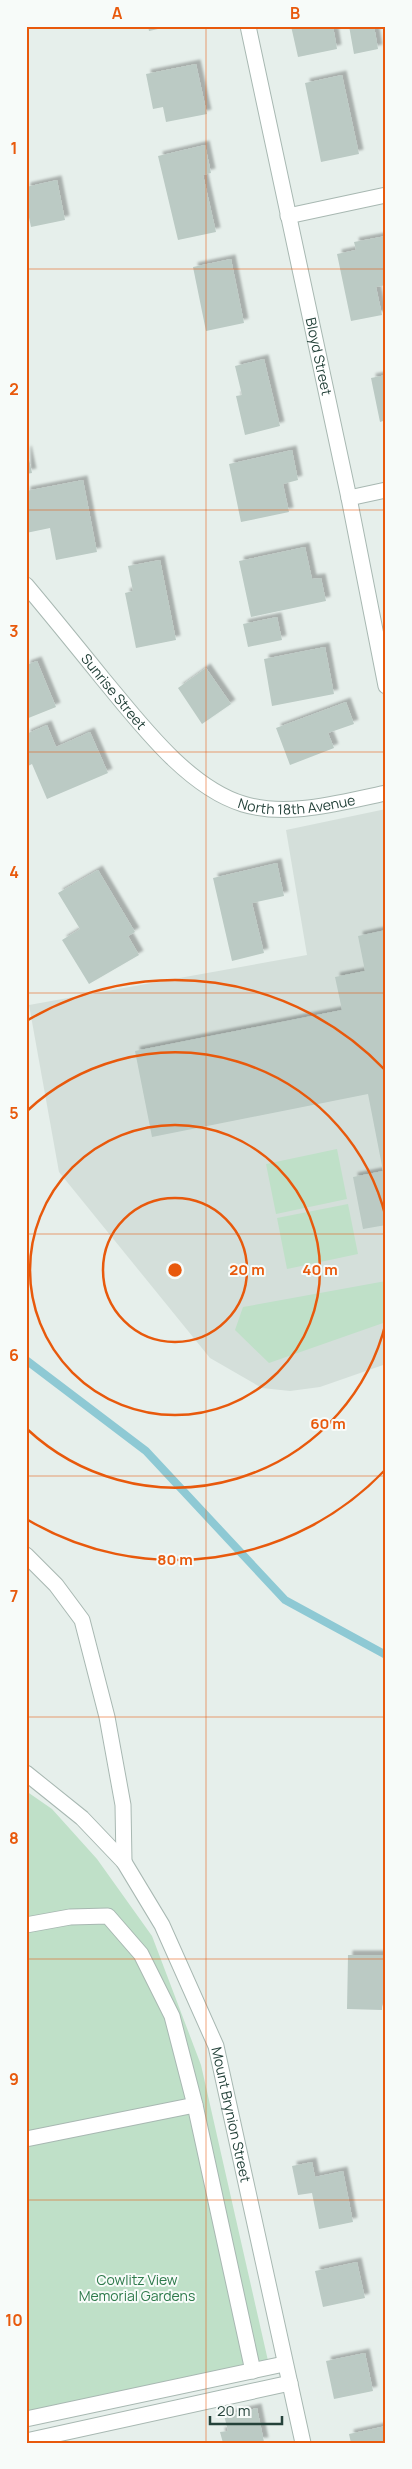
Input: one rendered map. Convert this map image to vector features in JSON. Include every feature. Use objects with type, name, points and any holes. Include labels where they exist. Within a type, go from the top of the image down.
[{"type":"street","name":"Bloyd Street","points":[[248,26],[349,498],[386,686]]},
{"type":"street","points":[[288,216],[386,194]]},
{"type":"street","points":[[349,498],[386,490]]},
{"type":"street","name":"Sunrise Street","points":[[26,585],[144,728],[175,762],[211,788]]},
{"type":"street","name":"North 18th Avenue","points":[[211,788],[243,804],[284,809],[325,805],[386,793]]},
{"type":"street","points":[[26,1556],[56,1585],[82,1620],[107,1718],[123,1805],[124,1862]]},
{"type":"street","name":"Mount Brynion Street","points":[[26,1773],[82,1818],[124,1862],[162,1924],[216,2046],[284,2364],[303,2443]]},
{"type":"street","points":[[26,1925],[70,1916],[108,1916],[141,1954],[172,2016],[195,2105],[253,2370]]},
{"type":"street","points":[[26,2139],[195,2105]]},
{"type":"street","points":[[26,2419],[284,2364]]},
{"type":"street","points":[[26,2440],[290,2383]]},
{"type":"shaded area","points":[[386,809],[386,1364],[320,1387],[290,1391],[262,1388],[210,1358],[59,1172],[29,1005],[307,955],[286,830]]},
{"type":"green space","points":[[337,1149],[347,1199],[276,1214],[266,1164]]},
{"type":"green space","points":[[348,1204],[358,1254],[287,1269],[277,1218]]},
{"type":"green space","points":[[386,1281],[386,1322],[269,1363],[235,1330],[243,1307]]},
{"type":"green space","name":"Cowlitz View Memorial Gardens","points":[[26,1791],[52,1809],[97,1859],[152,1936],[201,2065],[271,2374],[26,2425]]},
{"type":"building","points":[[148,26],[167,26],[167,27],[149,31]]},
{"type":"building","points":[[291,26],[333,26],[337,49],[298,57]]},
{"type":"building","points":[[349,26],[374,26],[378,49],[354,54]]},
{"type":"building","points":[[196,64],[207,114],[166,122],[163,107],[153,109],[146,74]]},
{"type":"building","points":[[342,75],[359,154],[321,162],[305,83]]},
{"type":"building","points":[[205,145],[211,173],[203,175],[216,232],[178,240],[158,156]]},
{"type":"building","points":[[57,180],[65,220],[31,227],[26,203],[26,187]]},
{"type":"building","points":[[386,236],[386,285],[376,287],[382,315],[351,321],[337,254],[356,250],[354,242]]},
{"type":"building","points":[[231,259],[244,323],[206,331],[193,267]]},
{"type":"building","points":[[264,359],[280,426],[245,435],[236,396],[242,395],[235,366]]},
{"type":"building","points":[[386,375],[386,420],[380,422],[371,378]]},
{"type":"building","points":[[292,450],[298,480],[283,484],[289,512],[241,522],[229,464]]},
{"type":"building","points":[[26,451],[32,473],[26,474]]},
{"type":"building","points":[[83,480],[97,552],[56,560],[50,528],[26,533],[26,491]]},
{"type":"building","points":[[305,547],[312,579],[321,578],[326,601],[251,617],[239,561]]},
{"type":"building","points":[[160,560],[176,640],[136,648],[125,593],[133,591],[128,566]]},
{"type":"building","points":[[277,617],[282,640],[248,647],[243,624]]},
{"type":"building","points":[[325,647],[334,694],[272,706],[264,659]]},
{"type":"building","points":[[37,661],[56,707],[26,719],[26,665]]},
{"type":"building","points":[[206,668],[231,704],[202,724],[178,688]]},
{"type":"building","points":[[346,702],[354,724],[328,733],[334,748],[290,765],[276,728]]},
{"type":"building","points":[[47,725],[56,747],[90,732],[108,773],[47,799],[32,764],[26,767],[26,734]]},
{"type":"building","points":[[277,863],[284,896],[252,903],[264,953],[232,961],[213,878]]},
{"type":"building","points":[[98,870],[135,932],[128,936],[139,955],[89,984],[62,940],[80,929],[58,893]]},
{"type":"building","points":[[386,930],[386,1225],[363,1229],[353,1177],[383,1171],[368,1094],[152,1137],[135,1051],[342,1010],[335,977],[365,971],[358,936]]},
{"type":"building","points":[[348,1955],[383,1955],[382,2010],[347,2009]]},
{"type":"building","points":[[312,2162],[315,2177],[343,2171],[353,2222],[319,2229],[312,2193],[298,2195],[292,2166]]},
{"type":"building","points":[[357,2262],[365,2298],[323,2307],[315,2271]]},
{"type":"building","points":[[365,2353],[373,2391],[334,2399],[326,2361]]},
{"type":"building","points":[[257,2408],[264,2442],[223,2443],[220,2432],[228,2431],[224,2415]]},
{"type":"building","points":[[386,2426],[386,2443],[351,2443],[349,2434]]},
{"type":"waterway","points":[[26,1360],[146,1451],[285,1600],[386,1655]]}]
